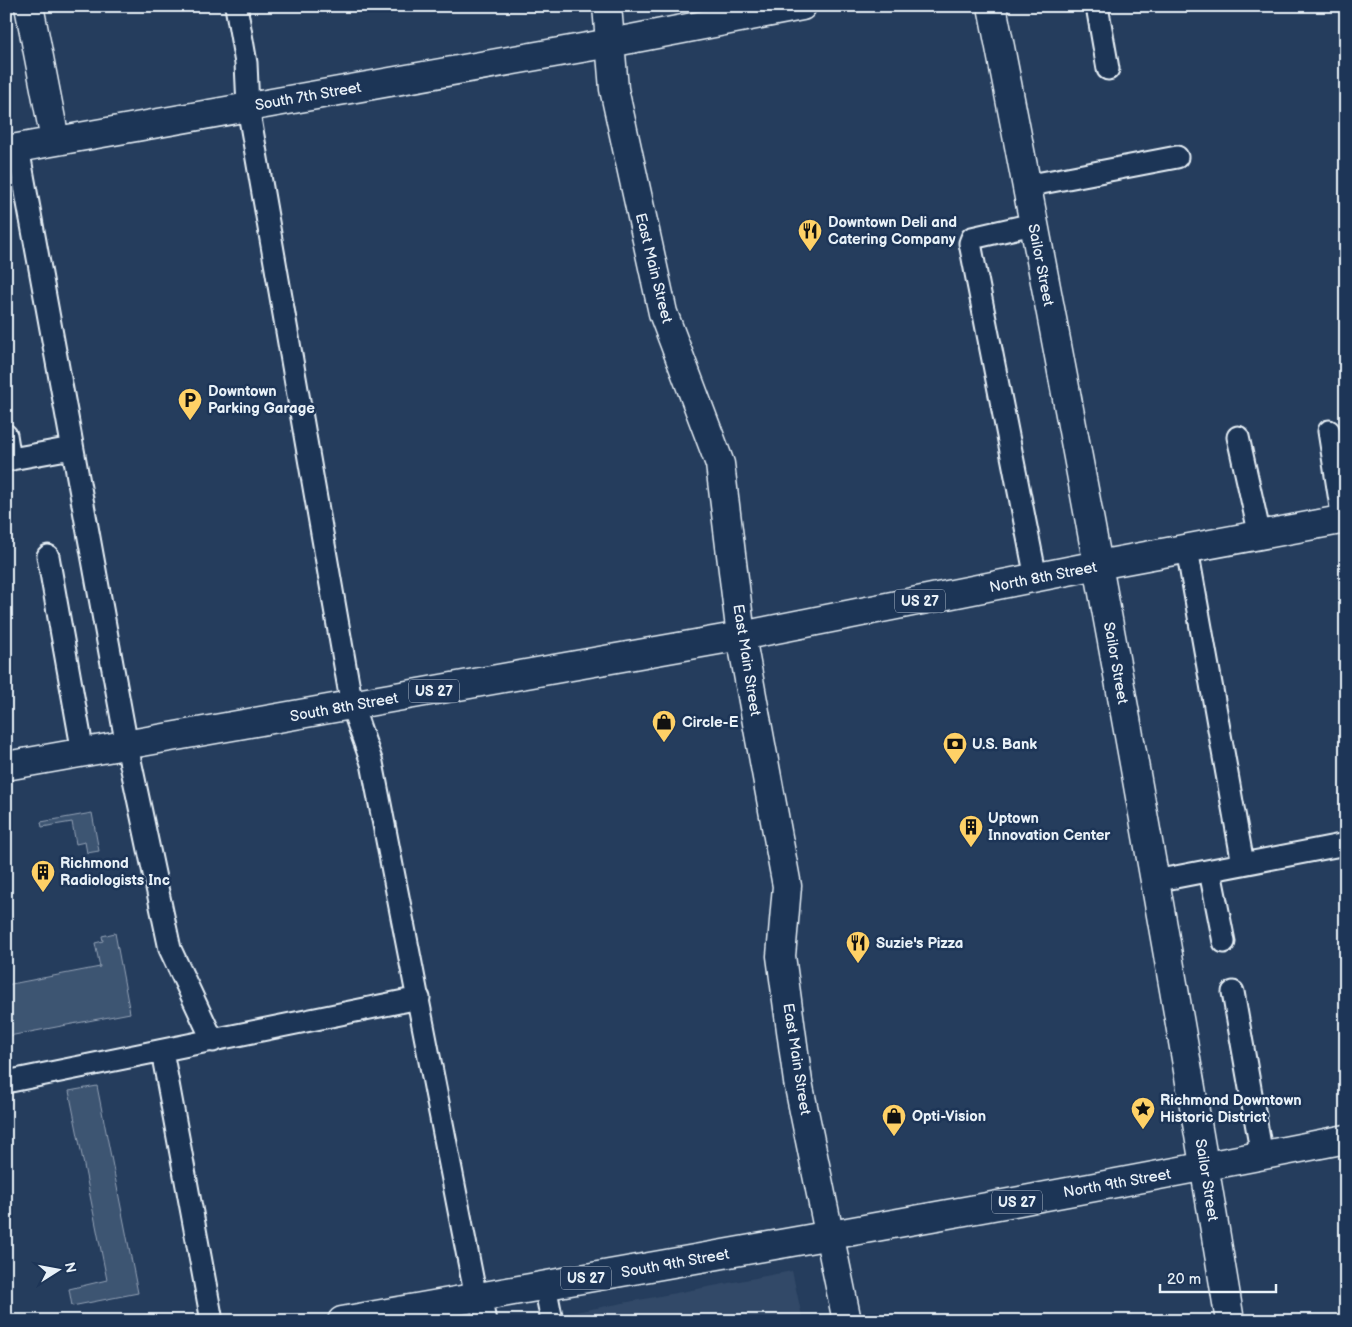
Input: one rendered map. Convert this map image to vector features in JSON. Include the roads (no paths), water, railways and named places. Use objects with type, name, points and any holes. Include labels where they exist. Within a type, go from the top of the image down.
[{"type":"main road","points":[[29,6],[55,140]]},
{"type":"main road","name":"East Main Street","points":[[607,6],[618,111],[663,313],[720,464],[741,636],[787,886],[780,956],[798,1082],[846,1321]]},
{"type":"main road","name":"South 7th Street","points":[[12,149],[610,43],[802,6]]},
{"type":"main road","name":"Sailor Street","points":[[992,6],[1098,566],[1205,1168],[1230,1321]]},
{"type":"main road","name":"North 8th Street","points":[[741,636],[1344,520]]},
{"type":"main road","name":"South 8th Street","points":[[6,766],[741,636]]},
{"type":"main road","name":"North 9th Street","points":[[830,1235],[1205,1168],[1346,1139]]},
{"type":"main road","name":"South 9th Street","points":[[342,1321],[416,1314],[480,1305],[546,1285],[830,1235]]},
{"type":"lane","points":[[236,6],[246,63],[248,107],[352,706],[372,763],[480,1305]]},
{"type":"lane","points":[[1097,6],[1108,69]]},
{"type":"lane","points":[[12,149],[72,448],[127,746],[170,949],[213,1041]]},
{"type":"lane","points":[[1026,186],[1177,158]]},
{"type":"lane","points":[[1033,224],[972,238],[970,243],[1036,578]]},
{"type":"lane","points":[[1329,431],[1344,520]]},
{"type":"lane","points":[[6,435],[8,460],[72,448]]},
{"type":"lane","points":[[1238,437],[1260,536]]},
{"type":"lane","points":[[1186,549],[1243,864]]},
{"type":"lane","points":[[48,556],[83,753]]},
{"type":"lane","points":[[1154,881],[1346,844]]},
{"type":"lane","points":[[1210,871],[1224,942]]},
{"type":"lane","points":[[1233,992],[1262,1156]]},
{"type":"lane","points":[[6,1082],[162,1052],[419,998]]},
{"type":"lane","points":[[162,1052],[212,1321]]},
{"type":"lane","points":[[546,1285],[552,1321]]},
{"type":"place","name":"Downtown Deli and Catering Company","points":[[810,252]]},
{"type":"place","name":"Downtown Parking Garage","points":[[190,421]]},
{"type":"place","name":"Circle-E","points":[[664,743]]},
{"type":"place","name":"U.S. Bank","points":[[955,765]]},
{"type":"place","name":"Uptown Innovation Center","points":[[971,848]]},
{"type":"place","name":"Richmond Radiologists Inc","points":[[43,893]]},
{"type":"place","name":"Suzie's Pizza","points":[[858,964]]},
{"type":"place","name":"Richmond Downtown Historic District","points":[[1143,1130]]},
{"type":"place","name":"Opti-Vision","points":[[894,1137]]}]
